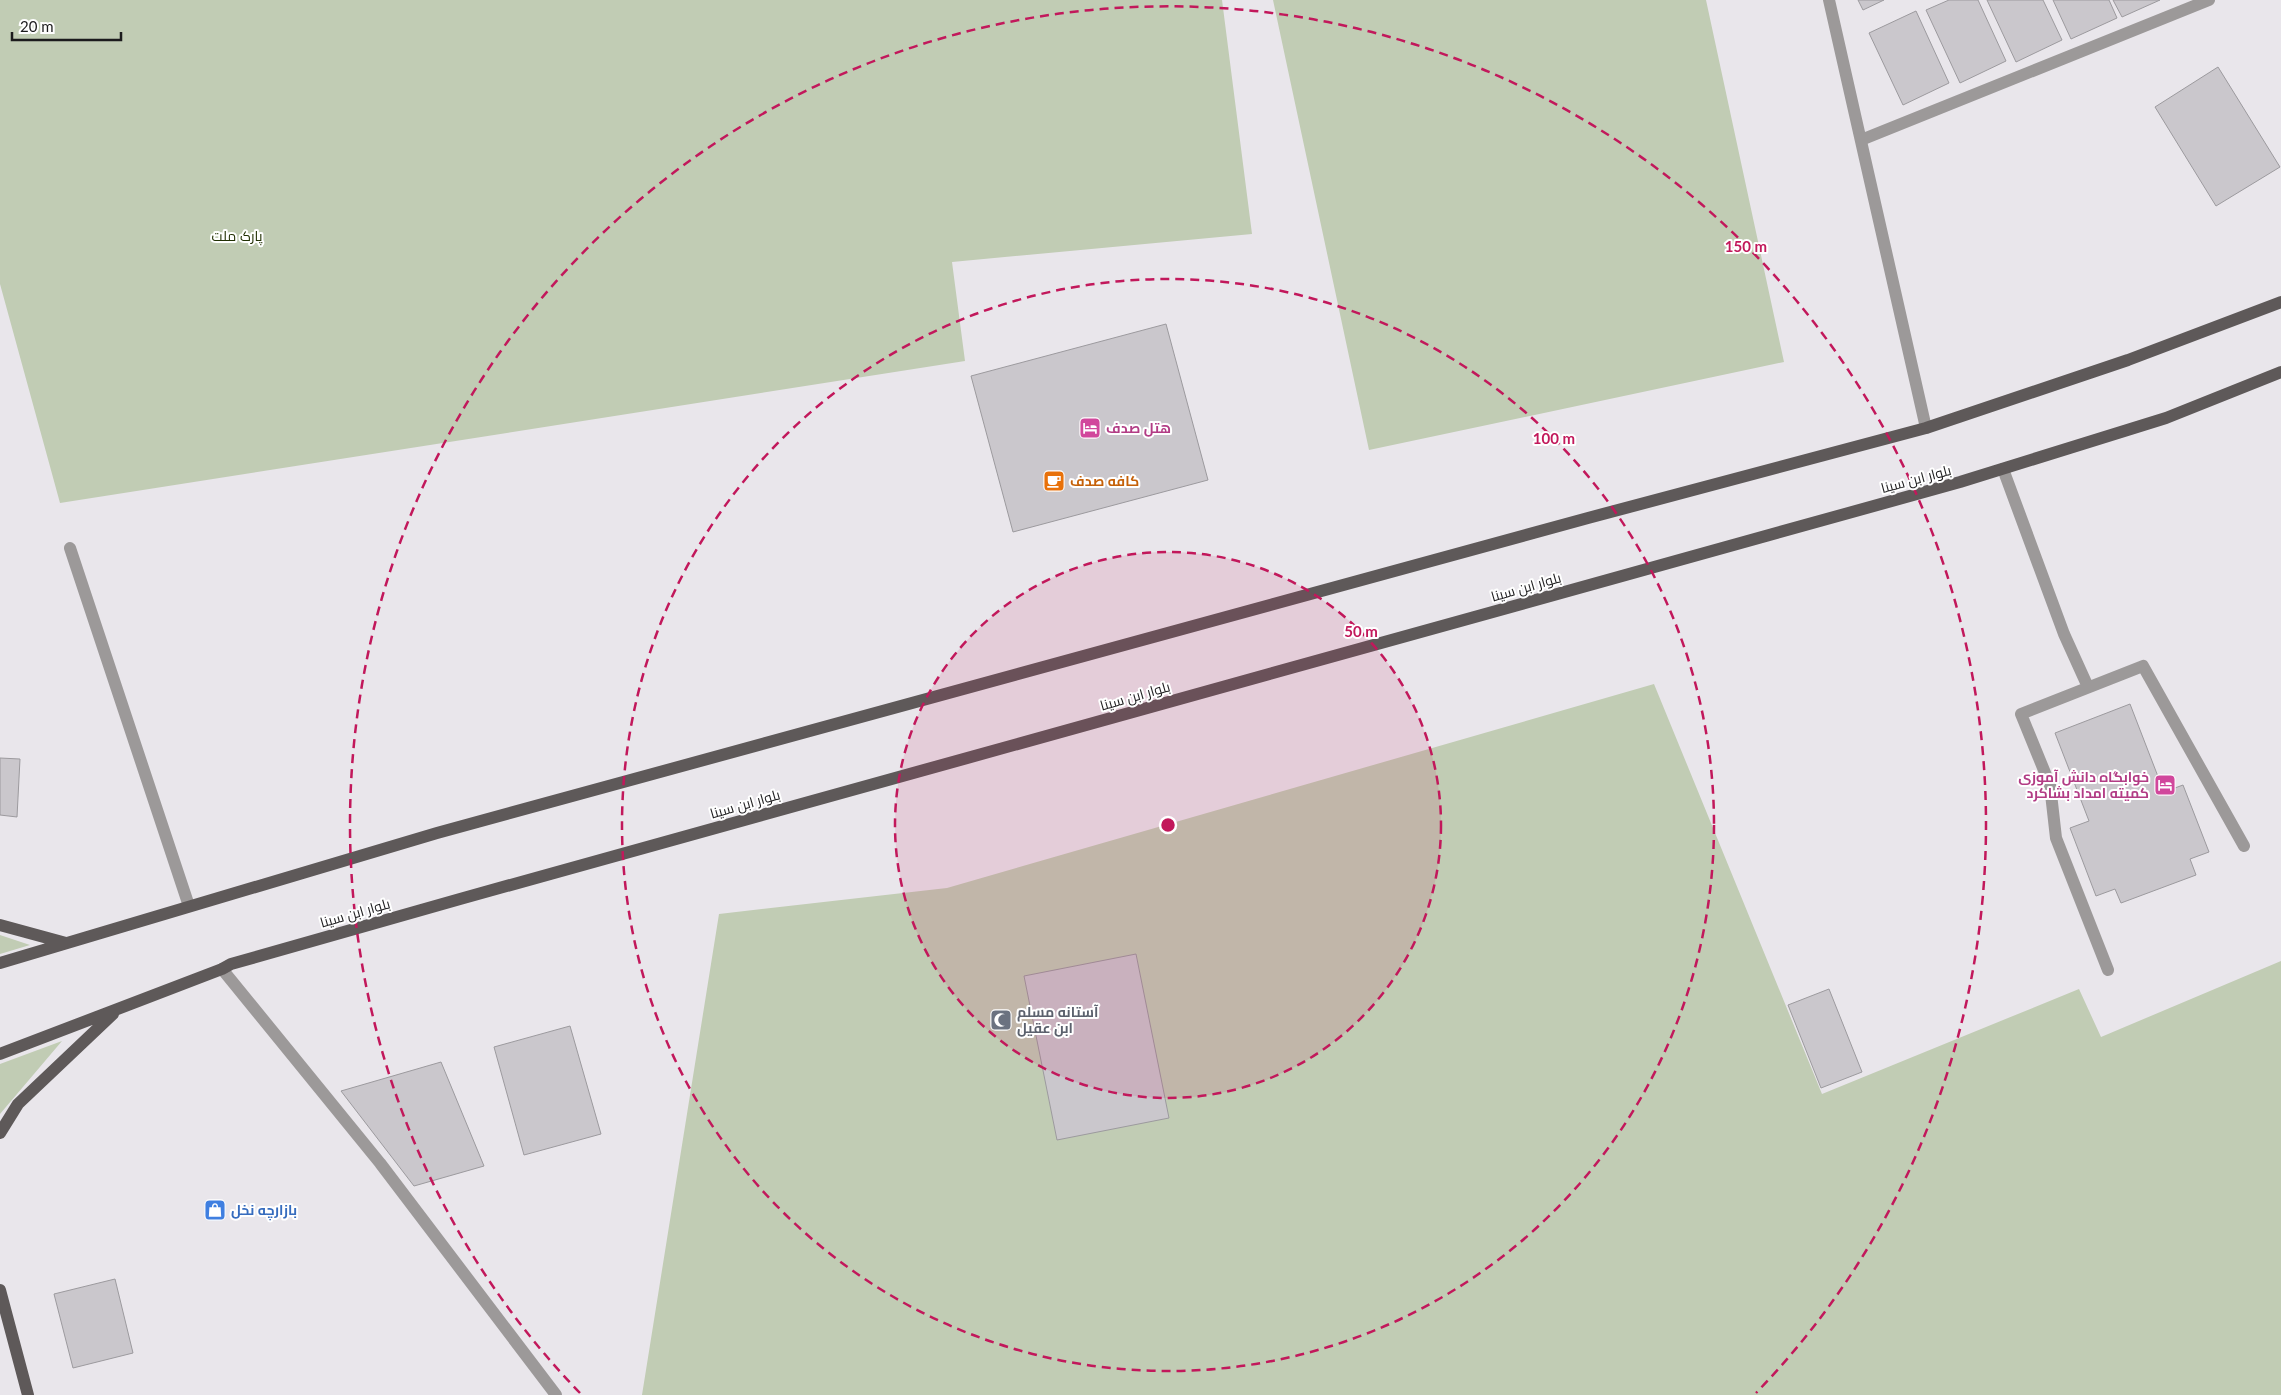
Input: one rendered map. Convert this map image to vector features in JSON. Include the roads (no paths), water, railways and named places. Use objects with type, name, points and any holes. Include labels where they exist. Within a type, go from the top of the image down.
[{"type":"main road","points":[[0,963],[437,833],[1588,518],[1926,428],[2128,360],[2281,302]]},
{"type":"main road","name":"بلوار ابن سینا","points":[[0,1054],[231,964],[1960,482],[2166,418],[2281,372]]},
{"type":"main road","points":[[0,926],[66,943]]},
{"type":"main road","points":[[0,1133],[18,1104],[118,1009]]},
{"type":"main road","points":[[0,1290],[28,1395]]},
{"type":"street","points":[[1829,0],[1926,428]]},
{"type":"street","points":[[1861,140],[2210,0]]},
{"type":"street","points":[[2003,469],[2064,634],[2088,687]]},
{"type":"street","points":[[70,548],[189,906]]},
{"type":"street","points":[[2108,970],[2056,838],[2050,785],[2021,714],[2143,666],[2244,846]]},
{"type":"street","points":[[222,969],[380,1163],[556,1395]]},
{"type":"place","name":"هتل صدف","points":[[1090,428]]},
{"type":"place","name":"کافه صدف","points":[[1054,481]]},
{"type":"place","name":"خوابگاه دانش آموزی کمیته امداد بشاکرد","points":[[2165,785]]},
{"type":"place","name":"آستانه مسلم ابن عقیل","points":[[1001,1020]]},
{"type":"place","name":"بازارچه نخل","points":[[215,1210]]},
{"type":"park label","name":"پارک ملت","points":[[237,236]]}]
